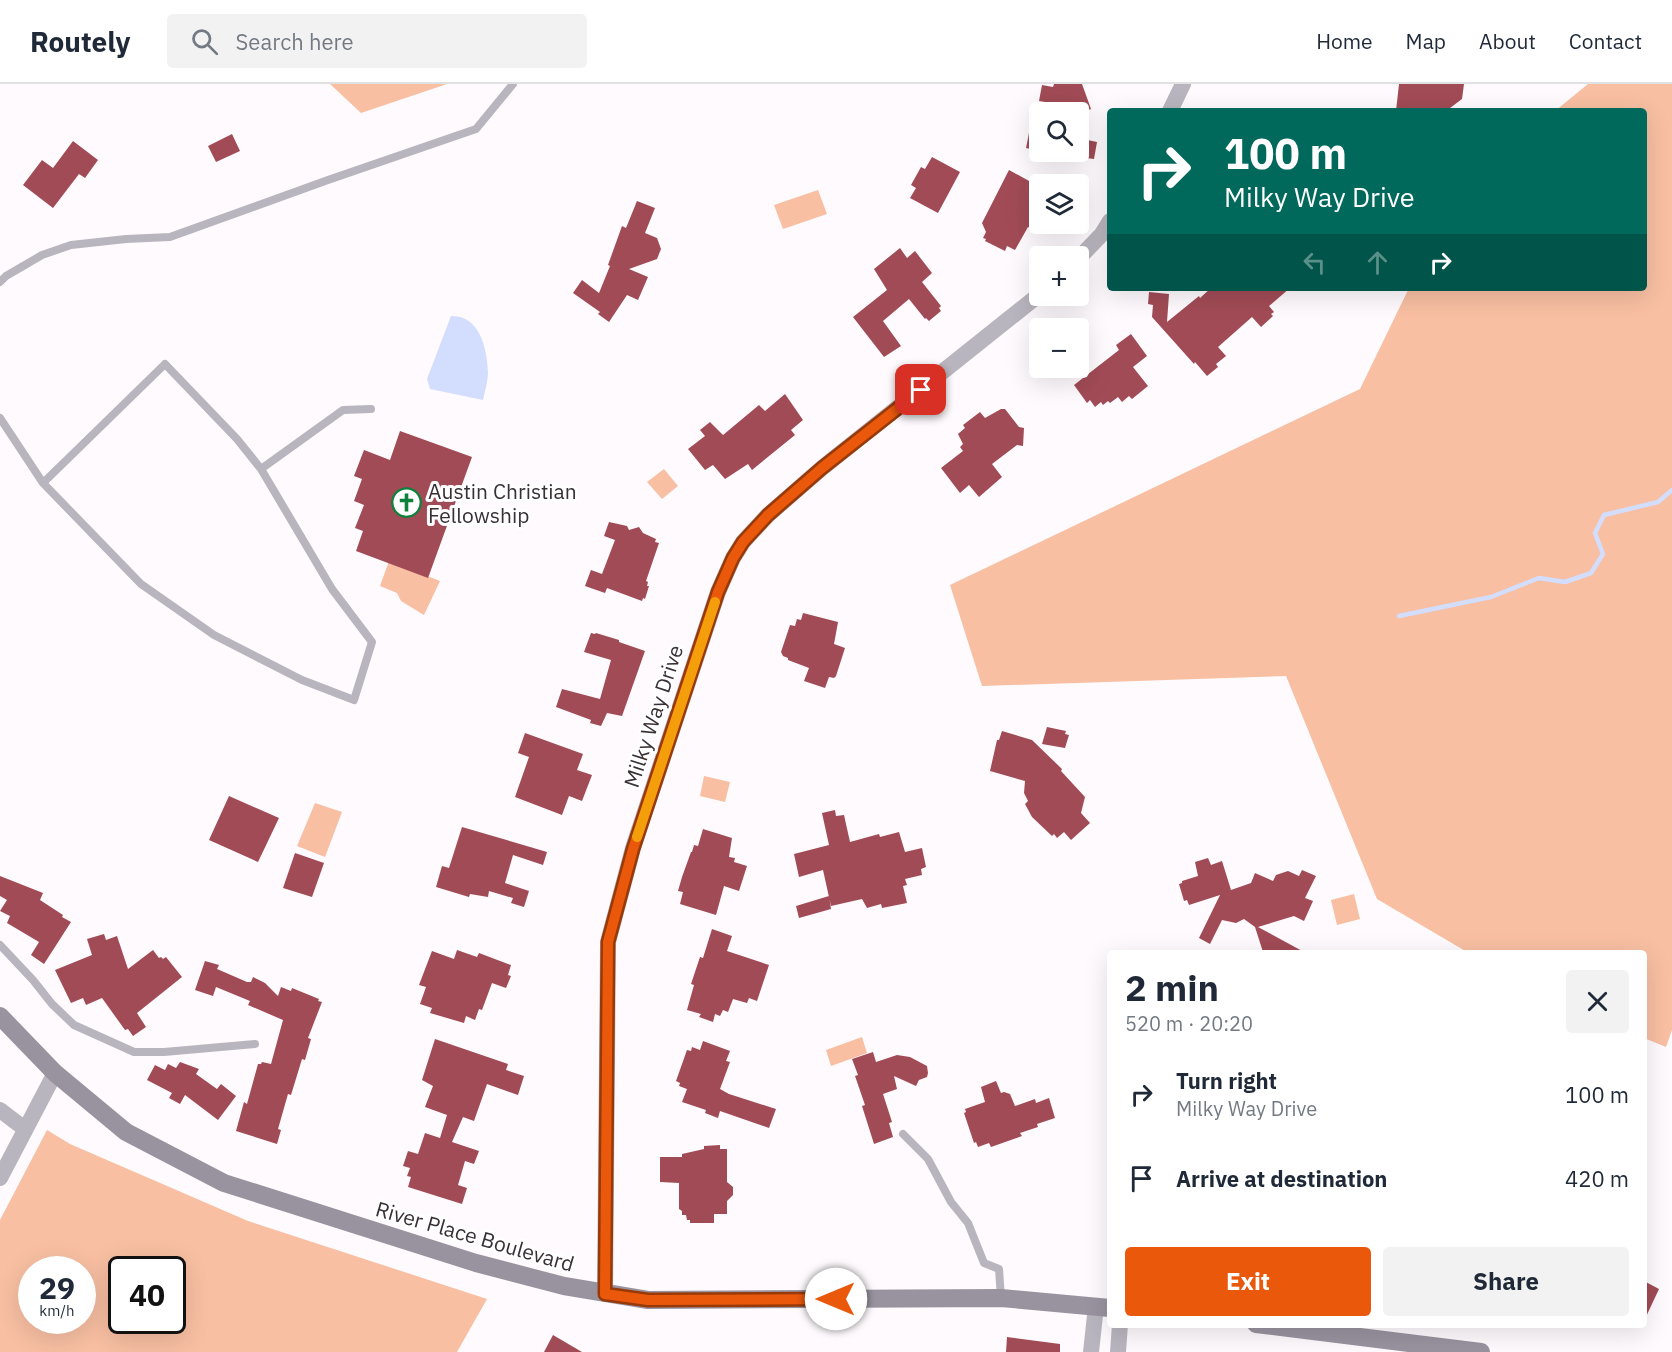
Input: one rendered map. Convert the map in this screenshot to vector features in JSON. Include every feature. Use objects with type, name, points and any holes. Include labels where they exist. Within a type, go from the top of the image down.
[{"type":"street","points":[[1171,108],[1183,84]]},
{"type":"street","points":[[1089,248],[1107,226]]},
{"type":"street","name":"Milky Way Drive","points":[[605,1294],[608,942],[633,849],[718,592],[743,542],[768,515],[822,468],[1029,303]]},
{"type":"street","name":"River Place Boulevard","points":[[0,1016],[55,1073],[126,1132],[224,1183],[476,1263],[605,1294],[648,1300],[1001,1298],[1103,1307]]},
{"type":"street","points":[[0,1178],[55,1073]]},
{"type":"street","points":[[0,1110],[25,1129]]},
{"type":"street","points":[[1091,1352],[1103,1307]]},
{"type":"street","points":[[1118,1352],[1120,1328]]},
{"type":"street","points":[[1288,1328],[1481,1352]]},
{"type":"lane","points":[[0,282],[6,276],[42,255],[71,245],[170,237],[476,129],[513,84]]},
{"type":"lane","points":[[0,418],[43,483],[141,584],[214,635],[302,680],[354,700],[372,642],[332,589],[261,470],[237,439],[165,364],[43,483]]},
{"type":"lane","points":[[261,470],[343,410],[371,409]]},
{"type":"lane","points":[[0,945],[52,1004],[74,1025],[134,1052],[164,1052],[255,1044]]},
{"type":"lane","points":[[903,1134],[928,1159],[951,1202],[968,1223],[984,1263],[999,1269],[1001,1298]]},
{"type":"shaded area","points":[[330,84],[447,84],[361,113]]},
{"type":"shaded area","points":[[1588,84],[1672,84],[1672,1030],[1666,1047],[1647,1039],[1647,950],[1464,950],[1377,899],[1286,676],[982,686],[950,585],[1360,389],[1408,291],[1647,291],[1647,108],[1559,108]]},
{"type":"shaded area","points":[[818,190],[827,214],[783,229],[774,205]]},
{"type":"shaded area","points":[[664,469],[678,486],[662,499],[647,482]]},
{"type":"shaded area","points":[[389,561],[440,581],[424,615],[401,601],[397,593],[380,586]]},
{"type":"shaded area","points":[[704,776],[730,782],[725,802],[700,796]]},
{"type":"shaded area","points":[[315,803],[342,812],[325,857],[297,846]]},
{"type":"shaded area","points":[[1354,894],[1360,919],[1337,925],[1331,900]]},
{"type":"shaded area","points":[[862,1037],[867,1053],[831,1066],[826,1050]]},
{"type":"shaded area","points":[[47,1130],[70,1144],[248,1221],[487,1299],[457,1352],[0,1352],[0,1220]]},
{"type":"water","points":[[451,316],[469,321],[484,344],[488,372],[483,400],[430,389],[427,379]]},
{"type":"building","points":[[1054,84],[1082,84],[1088,102],[1039,101],[1042,85],[1053,87]]},
{"type":"building","points":[[1399,84],[1464,84],[1462,99],[1450,108],[1396,108]]},
{"type":"building","points":[[1029,133],[1029,149],[1026,148]]},
{"type":"building","points":[[232,134],[240,151],[216,162],[208,146]]},
{"type":"building","points":[[1089,140],[1097,142],[1094,159],[1089,158]]},
{"type":"building","points":[[73,141],[98,160],[85,178],[79,174],[53,208],[23,185],[42,160],[53,168]]},
{"type":"building","points":[[932,157],[960,172],[938,213],[910,198],[916,188],[911,185],[921,167],[925,169]]},
{"type":"building","points":[[1009,170],[1029,181],[1029,228],[1015,250],[1007,246],[1005,251],[985,241],[986,239],[983,238],[986,232],[982,223]]},
{"type":"building","points":[[637,201],[655,208],[645,233],[657,238],[661,249],[657,259],[629,269],[648,277],[638,300],[627,295],[609,322],[598,314],[600,312],[573,293],[582,280],[599,293],[622,226],[626,228]]},
{"type":"building","points":[[900,248],[907,258],[915,251],[932,273],[922,282],[941,306],[939,308],[941,311],[929,321],[909,299],[883,321],[901,346],[884,357],[853,317],[887,290],[874,269]]},
{"type":"building","points":[[1208,291],[1286,291],[1269,306],[1274,312],[1271,314],[1273,316],[1261,327],[1252,317],[1218,347],[1226,356],[1207,376],[1152,317],[1153,305],[1148,304],[1149,292],[1169,294],[1167,322],[1199,296],[1200,298]]},
{"type":"building","points":[[1131,334],[1147,356],[1133,367],[1148,386],[1132,399],[1129,396],[1122,402],[1118,397],[1110,403],[1108,401],[1103,405],[1101,402],[1095,407],[1090,400],[1087,403],[1074,385],[1083,378],[1089,378],[1089,373],[1119,350],[1116,345]]},
{"type":"building","points":[[785,394],[803,420],[791,430],[795,435],[752,470],[748,464],[725,479],[713,465],[705,470],[688,449],[705,436],[700,430],[710,422],[723,435],[759,405],[765,411]]},
{"type":"building","points":[[1005,409],[1019,427],[1024,428],[1023,446],[1017,445],[992,464],[1002,477],[979,497],[969,485],[960,493],[941,468],[963,451],[960,447],[963,444],[958,434],[965,428],[963,425],[980,412],[985,418]]},
{"type":"building","name":"Austin Christian Fellowship","points":[[400,431],[472,457],[428,578],[356,551],[363,531],[355,528],[364,505],[354,501],[362,479],[354,476],[364,450],[390,460]]},
{"type":"building","points":[[609,522],[627,526],[629,530],[639,527],[643,533],[656,539],[655,542],[659,543],[646,581],[649,586],[645,599],[643,598],[642,601],[607,588],[605,593],[585,586],[591,570],[602,574],[615,540],[604,536]]},
{"type":"building","points":[[803,613],[838,622],[834,644],[845,648],[836,676],[829,677],[825,688],[804,681],[809,668],[788,660],[781,652],[790,625],[795,626],[797,619],[801,620]]},
{"type":"building","points":[[591,633],[619,640],[619,642],[645,651],[622,716],[607,713],[601,726],[556,707],[562,689],[600,699],[611,660],[584,652]]},
{"type":"building","points":[[1047,727],[1066,731],[1065,734],[1069,735],[1065,748],[1042,744]]},
{"type":"building","points":[[1002,731],[1032,740],[1062,769],[1061,771],[1085,797],[1081,813],[1090,823],[1071,840],[1064,832],[1057,838],[1054,834],[1052,836],[1032,817],[1025,804],[1028,801],[1024,793],[1025,781],[990,771],[997,740]]},
{"type":"building","points":[[525,733],[583,754],[577,770],[592,775],[582,801],[569,796],[562,815],[515,797],[529,757],[518,753]]},
{"type":"building","points":[[229,796],[279,818],[258,862],[209,840]]},
{"type":"building","points":[[835,810],[836,816],[844,815],[850,842],[879,834],[880,837],[899,832],[905,852],[922,848],[926,867],[921,869],[922,875],[905,879],[907,885],[903,886],[907,903],[882,908],[881,904],[867,908],[862,899],[831,906],[823,870],[799,877],[794,854],[829,845],[822,813]]},
{"type":"building","points":[[462,827],[547,852],[543,865],[513,855],[505,883],[529,891],[524,907],[511,903],[513,898],[489,891],[488,897],[470,894],[469,897],[436,887],[442,866],[449,868]]},
{"type":"building","points":[[703,829],[732,838],[729,857],[735,858],[734,862],[747,866],[739,891],[724,886],[716,915],[680,904],[683,892],[678,891],[691,852],[694,845],[698,846]]},
{"type":"building","points":[[295,853],[324,863],[312,897],[283,888]]},
{"type":"building","points":[[1208,858],[1211,865],[1222,861],[1231,890],[1251,883],[1255,873],[1273,881],[1276,875],[1288,871],[1299,876],[1302,870],[1316,876],[1305,898],[1313,901],[1304,921],[1294,916],[1258,927],[1300,950],[1262,950],[1255,927],[1244,919],[1236,923],[1222,920],[1210,944],[1199,938],[1220,895],[1189,905],[1187,900],[1184,901],[1179,884],[1198,876],[1195,862]]},
{"type":"building","points":[[0,876],[43,893],[40,900],[71,922],[44,964],[31,955],[39,942],[7,923],[10,916],[0,911],[7,900],[0,896]]},
{"type":"building","points":[[829,896],[831,909],[799,918],[796,906]]},
{"type":"building","points":[[712,929],[732,936],[727,951],[769,965],[757,1001],[749,998],[747,1003],[733,999],[728,1012],[723,1010],[720,1016],[715,1014],[713,1022],[699,1017],[701,1014],[687,1010],[694,985],[691,984],[700,957],[703,958]]},
{"type":"building","points":[[104,934],[106,940],[117,936],[128,969],[153,950],[159,958],[166,957],[182,977],[137,1013],[146,1027],[133,1036],[128,1029],[125,1030],[102,998],[86,1005],[83,998],[71,1003],[55,970],[92,955],[87,939]]},
{"type":"building","points":[[457,950],[477,957],[479,953],[511,965],[508,975],[511,976],[506,988],[492,983],[482,1010],[479,1009],[475,1020],[466,1016],[464,1023],[430,1013],[432,1008],[420,1004],[426,987],[419,985],[432,951],[454,959]]},
{"type":"building","points":[[205,961],[219,965],[217,969],[247,982],[251,982],[253,977],[265,983],[278,996],[281,987],[291,991],[292,988],[322,1002],[308,1038],[311,1039],[305,1060],[302,1059],[291,1095],[288,1094],[278,1129],[281,1130],[277,1144],[236,1131],[244,1102],[247,1104],[258,1064],[262,1062],[271,1064],[283,1020],[248,1005],[250,1001],[216,987],[213,996],[195,990]]},
{"type":"building","points":[[435,1039],[508,1064],[506,1070],[524,1076],[518,1095],[487,1084],[474,1121],[463,1117],[452,1142],[479,1151],[474,1164],[465,1161],[458,1185],[467,1188],[462,1204],[408,1187],[411,1177],[407,1176],[410,1168],[403,1166],[408,1151],[418,1154],[425,1133],[440,1138],[447,1115],[425,1107],[433,1086],[422,1080]]},
{"type":"building","points":[[703,1041],[730,1051],[726,1061],[730,1062],[720,1089],[776,1109],[769,1128],[720,1111],[718,1118],[705,1113],[706,1110],[682,1102],[687,1089],[679,1086],[680,1083],[676,1081],[687,1050],[691,1051],[692,1047],[700,1050]]},
{"type":"building","points":[[873,1052],[876,1062],[897,1055],[910,1057],[927,1066],[928,1073],[927,1077],[919,1080],[916,1086],[894,1076],[897,1089],[883,1094],[892,1122],[889,1123],[893,1137],[874,1144],[862,1106],[865,1105],[852,1059]]},
{"type":"building","points":[[180,1062],[199,1069],[196,1074],[217,1089],[221,1084],[236,1096],[218,1120],[185,1095],[180,1104],[169,1098],[172,1093],[147,1080],[155,1065],[165,1070],[168,1064],[176,1068]]},
{"type":"building","points":[[996,1081],[1001,1093],[1010,1094],[1015,1106],[1035,1099],[1036,1103],[1049,1098],[1055,1118],[1020,1133],[1022,1136],[991,1147],[989,1143],[978,1147],[976,1142],[974,1143],[964,1113],[965,1109],[985,1102],[981,1087]]},
{"type":"building","points":[[720,1145],[720,1149],[727,1149],[727,1182],[733,1187],[733,1195],[727,1201],[727,1214],[714,1214],[714,1223],[690,1223],[690,1220],[687,1220],[686,1215],[682,1215],[679,1209],[679,1183],[660,1182],[660,1157],[682,1157],[682,1154],[704,1149],[704,1146]]},
{"type":"building","points":[[1647,1283],[1659,1289],[1647,1315]]},
{"type":"building","points":[[553,1335],[582,1352],[544,1352]]},
{"type":"building","points":[[1007,1337],[1060,1344],[1060,1352],[1006,1352]]},
{"type":"waterway","points":[[1399,616],[1491,597],[1539,578],[1565,582],[1591,573],[1603,554],[1595,533],[1604,515],[1658,502],[1672,490]]},
{"type":"slow traffic","points":[[637,837],[715,602]]},
{"type":"place","name":"Austin Christian Fellowship","points":[[407,503]]},
{"type":"route","points":[[836,1299],[648,1300],[605,1294],[608,942],[633,849],[718,592],[733,558],[743,542],[768,515],[822,468],[921,390]]}]
